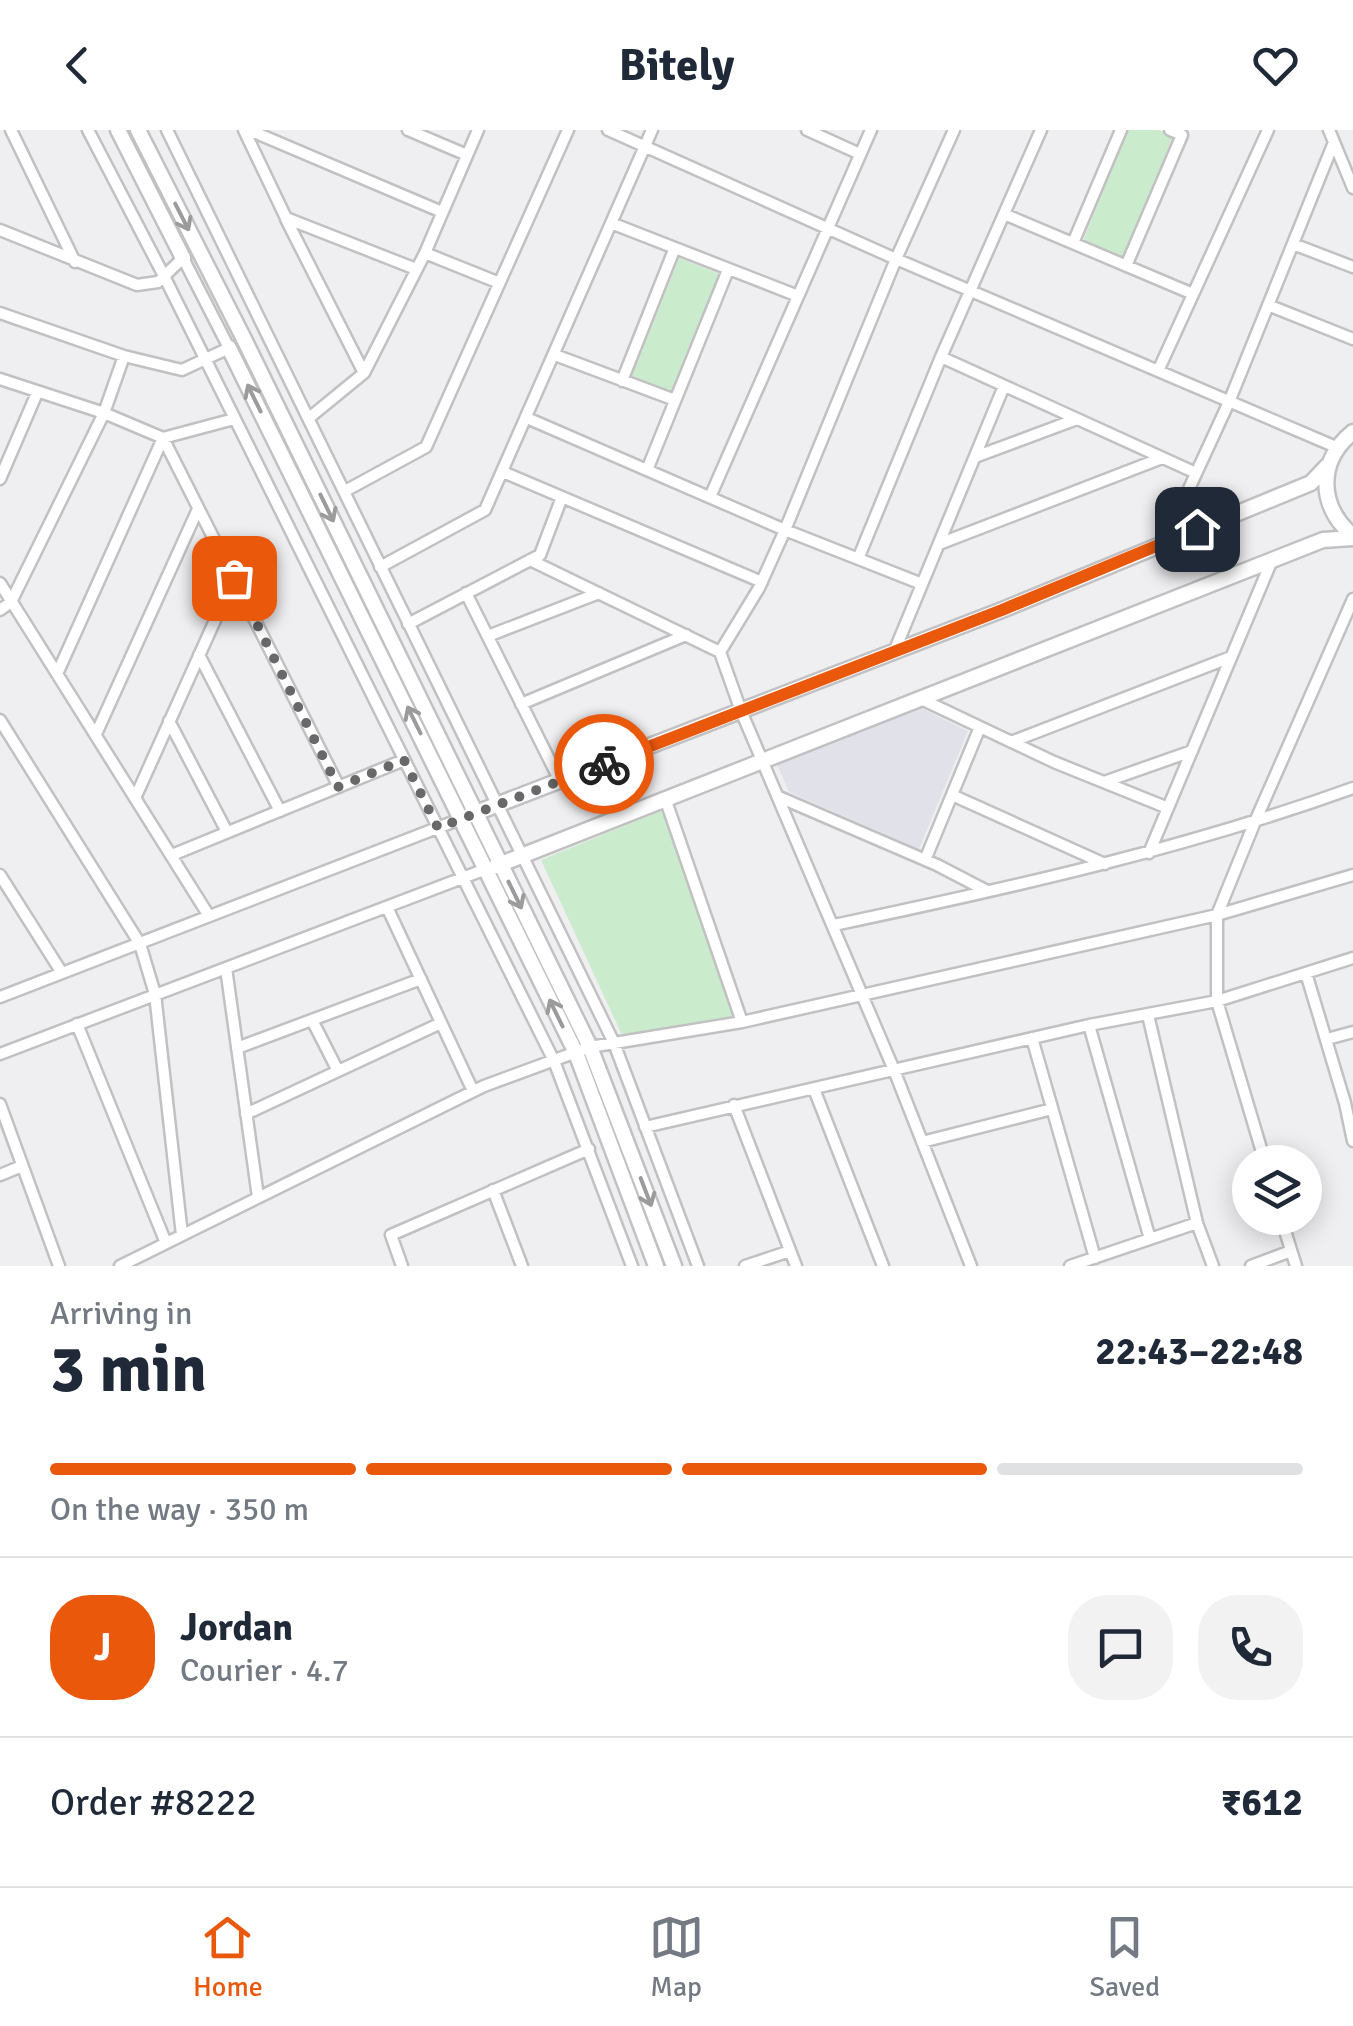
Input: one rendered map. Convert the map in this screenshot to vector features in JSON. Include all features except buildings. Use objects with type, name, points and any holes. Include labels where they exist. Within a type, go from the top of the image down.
[{"type":"street","points":[[11,130],[75,262]]},
{"type":"street","points":[[88,130],[554,1061],[632,1266]]},
{"type":"street","points":[[118,130],[469,815]]},
{"type":"street","points":[[138,130],[583,1050],[674,1266]]},
{"type":"street","points":[[168,130],[614,1042],[698,1266]]},
{"type":"street","points":[[246,130],[364,373]]},
{"type":"street","points":[[246,130],[442,212]]},
{"type":"street","points":[[408,130],[467,154]]},
{"type":"street","points":[[309,418],[364,373],[478,130]]},
{"type":"street","points":[[345,491],[426,447],[568,130]]},
{"type":"street","points":[[608,130],[896,260],[1336,447]]},
{"type":"street","points":[[380,566],[485,510],[652,130]]},
{"type":"street","points":[[807,130],[860,154]]},
{"type":"street","points":[[710,497],[871,130]]},
{"type":"street","points":[[720,652],[762,582],[954,130]]},
{"type":"street","points":[[858,558],[940,357],[1041,130]]},
{"type":"street","points":[[1073,244],[1121,130]]},
{"type":"street","points":[[1126,266],[1183,133],[1170,130]]},
{"type":"street","points":[[1158,371],[1268,130]]},
{"type":"street","points":[[1332,136],[1353,188]]},
{"type":"street","points":[[1164,542],[1229,402],[1332,136]]},
{"type":"street","points":[[1004,214],[1193,294]]},
{"type":"street","points":[[286,218],[416,269]]},
{"type":"street","points":[[611,223],[798,296]]},
{"type":"street","points":[[0,230],[136,284],[158,282],[183,258]]},
{"type":"street","points":[[1293,244],[1353,267]]},
{"type":"street","points":[[622,380],[674,250]]},
{"type":"street","points":[[424,252],[497,282]]},
{"type":"street","points":[[648,470],[728,270]]},
{"type":"street","points":[[1268,305],[1353,339]]},
{"type":"street","points":[[0,313],[124,356],[182,370],[230,348]]},
{"type":"street","points":[[555,355],[675,400]]},
{"type":"street","points":[[0,610],[11,602],[104,413],[124,356]]},
{"type":"street","points":[[940,357],[1196,473]]},
{"type":"street","points":[[0,379],[104,413],[163,438],[234,418]]},
{"type":"street","points":[[894,652],[1004,386]]},
{"type":"street","points":[[0,479],[37,393]]},
{"type":"street","points":[[527,418],[785,530],[922,584]]},
{"type":"street","points":[[975,458],[1077,420]]},
{"type":"street","points":[[0,996],[894,652],[1310,483],[1327,466],[1336,447],[1353,432]]},
{"type":"street","points":[[163,438],[338,787]]},
{"type":"street","points":[[57,674],[163,438]]},
{"type":"street","points":[[939,544],[1162,458]]},
{"type":"street","points":[[1327,466],[1325,487],[1329,507],[1353,537]]},
{"type":"street","points":[[503,472],[762,582]]},
{"type":"street","points":[[408,624],[540,555],[562,497]]},
{"type":"street","points":[[96,734],[198,509]]},
{"type":"street","points":[[0,1054],[666,801],[1323,540],[1353,537]]},
{"type":"street","points":[[530,560],[720,652],[971,1266]]},
{"type":"street","points":[[1149,853],[1272,560]]},
{"type":"street","points":[[136,796],[234,578]]},
{"type":"street","points":[[0,583],[209,916]]},
{"type":"street","points":[[488,636],[599,593]]},
{"type":"street","points":[[466,594],[560,781]]},
{"type":"street","points":[[1260,1145],[1217,1001],[1218,915],[1353,599]]},
{"type":"street","points":[[522,704],[686,635]]},
{"type":"street","points":[[199,654],[280,811]]},
{"type":"street","points":[[1012,742],[1231,657]]},
{"type":"street","points":[[921,699],[1168,808]]},
{"type":"street","points":[[0,720],[140,944],[155,994],[182,1235]]},
{"type":"street","points":[[169,721],[227,832]]},
{"type":"street","points":[[925,860],[980,727]]},
{"type":"street","points":[[1104,782],[1192,752]]},
{"type":"street","points":[[172,855],[404,760]]},
{"type":"street","points":[[834,925],[1149,853],[1254,824],[1353,788]]},
{"type":"street","points":[[952,795],[1106,864]]},
{"type":"street","points":[[779,797],[925,860],[987,892]]},
{"type":"street","points":[[666,801],[742,1022]]},
{"type":"street","points":[[0,875],[62,974]]},
{"type":"street","points":[[120,1266],[473,1092],[583,1050],[863,996],[1218,915],[1353,875]]},
{"type":"street","points":[[387,907],[473,1092]]},
{"type":"street","points":[[645,1127],[1089,1025],[1217,1001],[1353,958]]},
{"type":"street","points":[[226,968],[258,1197]]},
{"type":"street","points":[[1306,973],[1349,1102],[1353,1141]]},
{"type":"street","points":[[237,1048],[421,979]]},
{"type":"street","points":[[1148,1015],[1197,1223],[1213,1266]]},
{"type":"street","points":[[312,1020],[338,1071]]},
{"type":"street","points":[[246,1114],[442,1023]]},
{"type":"street","points":[[77,1024],[166,1243]]},
{"type":"street","points":[[1089,1025],[1150,1239]]},
{"type":"street","points":[[1326,1040],[1353,1032]]},
{"type":"street","points":[[1032,1038],[1095,1258]]},
{"type":"street","points":[[583,1050],[656,1266]]},
{"type":"street","points":[[814,1089],[884,1266]]},
{"type":"street","points":[[0,1104],[59,1266]]},
{"type":"street","points":[[734,1105],[796,1266]]},
{"type":"street","points":[[922,1142],[1052,1109]]},
{"type":"street","points":[[402,1266],[390,1234],[589,1149]]},
{"type":"street","points":[[0,1175],[22,1166]]},
{"type":"street","points":[[493,1190],[522,1266]]},
{"type":"street","points":[[1070,1266],[1197,1223]]},
{"type":"street","points":[[1287,1235],[1296,1266]]},
{"type":"street","points":[[745,1266],[790,1251]]},
{"type":"street","points":[[1252,1266],[1292,1251]]},
{"type":"shaded area","points":[[921,708],[968,731],[919,849],[789,792],[777,764]]},
{"type":"green space","points":[[1127,130],[1158,130],[1173,136],[1125,258],[1083,241]]},
{"type":"green space","points":[[679,258],[720,274],[673,392],[632,376]]},
{"type":"green space","points":[[663,810],[733,1016],[622,1035],[541,860]]},
{"type":"way so far","points":[[234,578],[338,787],[404,760],[438,828],[604,764]]},
{"type":"route","points":[[604,764],[1002,610],[1197,529]]}]
